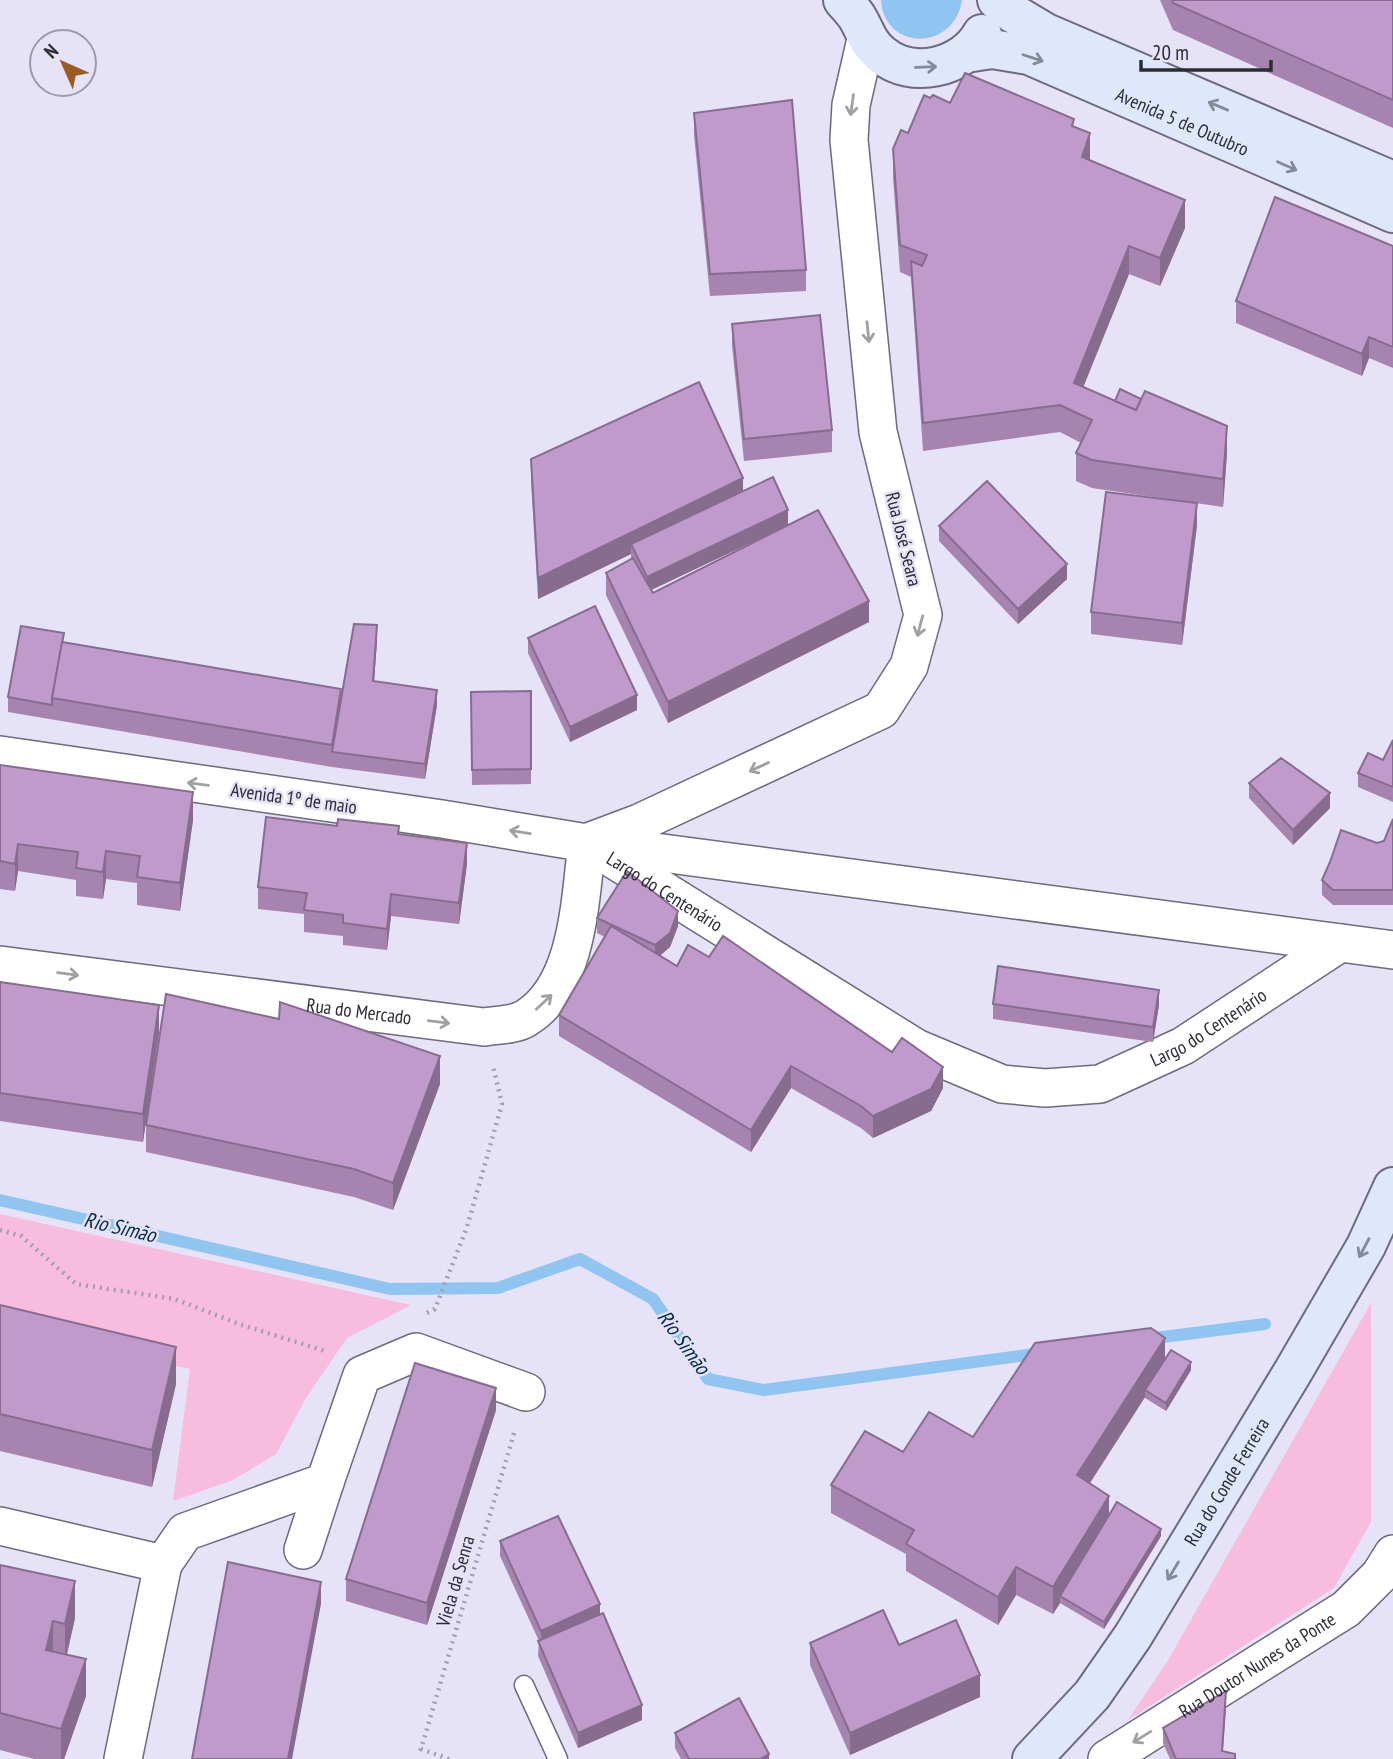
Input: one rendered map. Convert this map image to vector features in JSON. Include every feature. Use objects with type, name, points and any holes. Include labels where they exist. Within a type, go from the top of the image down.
[{"type":"main road","points":[[966,53],[980,37],[989,17],[991,0]]},
{"type":"main road","name":"Avenida 5 de Outubro","points":[[997,0],[1014,14],[1046,33],[1393,181]]},
{"type":"main road","name":"Avenida 5 de Outubro","points":[[856,14],[883,56],[904,66],[926,68],[947,64],[966,53],[992,49],[1029,55],[1393,213]]},
{"type":"main road","name":"Rua do Conde Ferreira","points":[[1032,1759],[1092,1695],[1133,1636],[1294,1370],[1366,1245],[1393,1187]]},
{"type":"street","name":"Rua José Seara","points":[[587,843],[639,823],[881,710],[909,666],[923,615],[878,432],[849,140],[856,14]]},
{"type":"street","name":"Avenida 1º de maio","points":[[0,755],[442,819],[587,843]]},
{"type":"street","name":"Largo do Centenário","points":[[587,843],[1393,950]]},
{"type":"street","name":"Largo do Centenário","points":[[587,843],[916,1048],[1002,1084],[1045,1088],[1100,1084],[1183,1046],[1340,943]]},
{"type":"street","name":"Rua do Mercado","points":[[0,965],[484,1027],[525,1019],[553,994],[572,949],[587,843]]},
{"type":"street","points":[[303,1550],[362,1376],[416,1352],[526,1392]]},
{"type":"street","points":[[123,1759],[163,1564],[186,1532],[325,1482]]},
{"type":"street","points":[[0,1526],[163,1564]]},
{"type":"street","name":"Rua Doutor Nunes da Ponte","points":[[1107,1759],[1346,1609],[1389,1576]]},
{"type":"lane","points":[[524,1685],[558,1759]]},
{"type":"path","points":[[435,1309],[467,1227],[502,1104],[484,1027]]},
{"type":"path","points":[[0,1230],[21,1236],[76,1284],[175,1299],[239,1324],[334,1354]]},
{"type":"path","name":"Viela da Senra","points":[[449,1759],[421,1749],[526,1392]]},
{"type":"shaded area","points":[[0,1214],[411,1305],[347,1338],[306,1398],[276,1454],[233,1480],[173,1501],[190,1369],[0,1326]]},
{"type":"shaded area","points":[[1371,1303],[1371,1522],[1334,1588],[1128,1720],[1167,1662]]},
{"type":"water","points":[[881,0],[962,0],[956,17],[946,29],[934,36],[920,39],[906,36],[894,29],[885,17]]},
{"type":"building","points":[[1172,0],[1393,0],[1393,100],[1173,3]]},
{"type":"building","points":[[965,73],[1074,119],[1072,126],[1090,133],[1082,157],[1185,200],[1160,258],[1129,246],[1074,383],[1136,410],[1145,391],[1227,426],[1223,479],[1092,460],[1076,453],[1092,420],[1060,405],[923,423],[911,261],[922,266],[927,255],[900,245],[893,149],[901,130],[908,133],[924,95],[930,98],[933,95],[950,103]]},
{"type":"building","points":[[792,100],[806,270],[710,274],[694,113]]},
{"type":"building","points":[[1275,197],[1393,246],[1393,347],[1369,337],[1362,354],[1236,301]]},
{"type":"building","points":[[820,315],[832,430],[744,439],[732,324]]},
{"type":"building","points":[[699,382],[743,478],[538,578],[531,459]]},
{"type":"building","points":[[1120,389],[1141,399],[1136,410],[1115,401]]},
{"type":"building","points":[[773,477],[788,510],[647,577],[631,544]]},
{"type":"building","points":[[987,481],[1067,564],[1018,609],[939,526]]},
{"type":"building","points":[[1106,492],[1197,503],[1182,623],[1091,612]]},
{"type":"building","points":[[818,510],[869,601],[668,702],[606,573],[633,558],[653,593]]},
{"type":"building","points":[[595,606],[637,695],[570,727],[528,638]]},
{"type":"building","points":[[354,624],[377,625],[373,681],[437,690],[425,764],[332,752]]},
{"type":"building","points":[[21,626],[64,633],[52,705],[8,697]]},
{"type":"building","points":[[62,642],[341,689],[332,745],[52,698]]},
{"type":"building","points":[[531,691],[531,769],[472,770],[471,692]]},
{"type":"building","points":[[1393,740],[1393,787],[1358,773],[1368,753],[1383,760]]},
{"type":"building","points":[[1281,758],[1330,793],[1293,830],[1249,783]]},
{"type":"building","points":[[0,765],[193,792],[180,883],[137,877],[140,856],[106,851],[103,872],[76,868],[78,852],[18,844],[15,864],[0,861]]},
{"type":"building","points":[[266,817],[337,826],[338,819],[399,826],[398,834],[467,843],[459,903],[391,894],[387,929],[343,923],[343,915],[304,910],[307,893],[258,887]]},
{"type":"building","points":[[1393,819],[1393,890],[1333,890],[1322,880],[1341,830],[1377,843],[1384,841]]},
{"type":"building","points":[[627,871],[678,911],[670,933],[655,945],[597,918]]},
{"type":"building","points":[[611,926],[677,966],[688,945],[709,957],[723,936],[892,1052],[902,1038],[943,1067],[931,1089],[873,1116],[861,1106],[791,1066],[751,1130],[559,1015]]},
{"type":"building","points":[[998,966],[1159,990],[1153,1027],[993,1004]]},
{"type":"building","points":[[0,982],[159,1005],[143,1114],[0,1093]]},
{"type":"building","points":[[166,994],[279,1019],[280,1002],[440,1056],[393,1183],[354,1169],[146,1125]]},
{"type":"building","points":[[0,1305],[176,1347],[152,1450],[0,1414]]},
{"type":"building","points":[[1151,1328],[1165,1338],[1077,1475],[1109,1496],[1053,1587],[1016,1567],[998,1597],[906,1544],[914,1530],[831,1485],[865,1431],[903,1452],[929,1412],[973,1437],[1035,1343]]},
{"type":"building","points":[[1171,1350],[1191,1362],[1166,1403],[1145,1390]]},
{"type":"building","points":[[415,1363],[496,1388],[427,1603],[346,1579]]},
{"type":"building","points":[[1117,1502],[1161,1529],[1104,1622],[1060,1596]]},
{"type":"building","points":[[558,1516],[600,1604],[541,1631],[500,1541]]},
{"type":"building","points":[[228,1562],[321,1582],[288,1759],[192,1759]]},
{"type":"building","points":[[0,1565],[75,1581],[65,1624],[53,1621],[46,1650],[86,1659],[61,1729],[0,1713]]},
{"type":"building","points":[[883,1610],[899,1645],[956,1620],[980,1675],[850,1733],[810,1643]]},
{"type":"building","points":[[603,1613],[642,1705],[578,1733],[538,1641]]},
{"type":"building","points":[[1226,1691],[1222,1751],[1235,1754],[1235,1759],[1176,1759],[1163,1728]]},
{"type":"building","points":[[739,1698],[769,1754],[760,1759],[689,1759],[675,1733]]},
{"type":"waterway","name":"Rio Simão","points":[[0,1200],[390,1289],[498,1288],[580,1259],[653,1299],[708,1379],[764,1390],[1042,1353]]},
{"type":"waterway","name":"Rio Simão","points":[[1147,1339],[1265,1324]]}]
